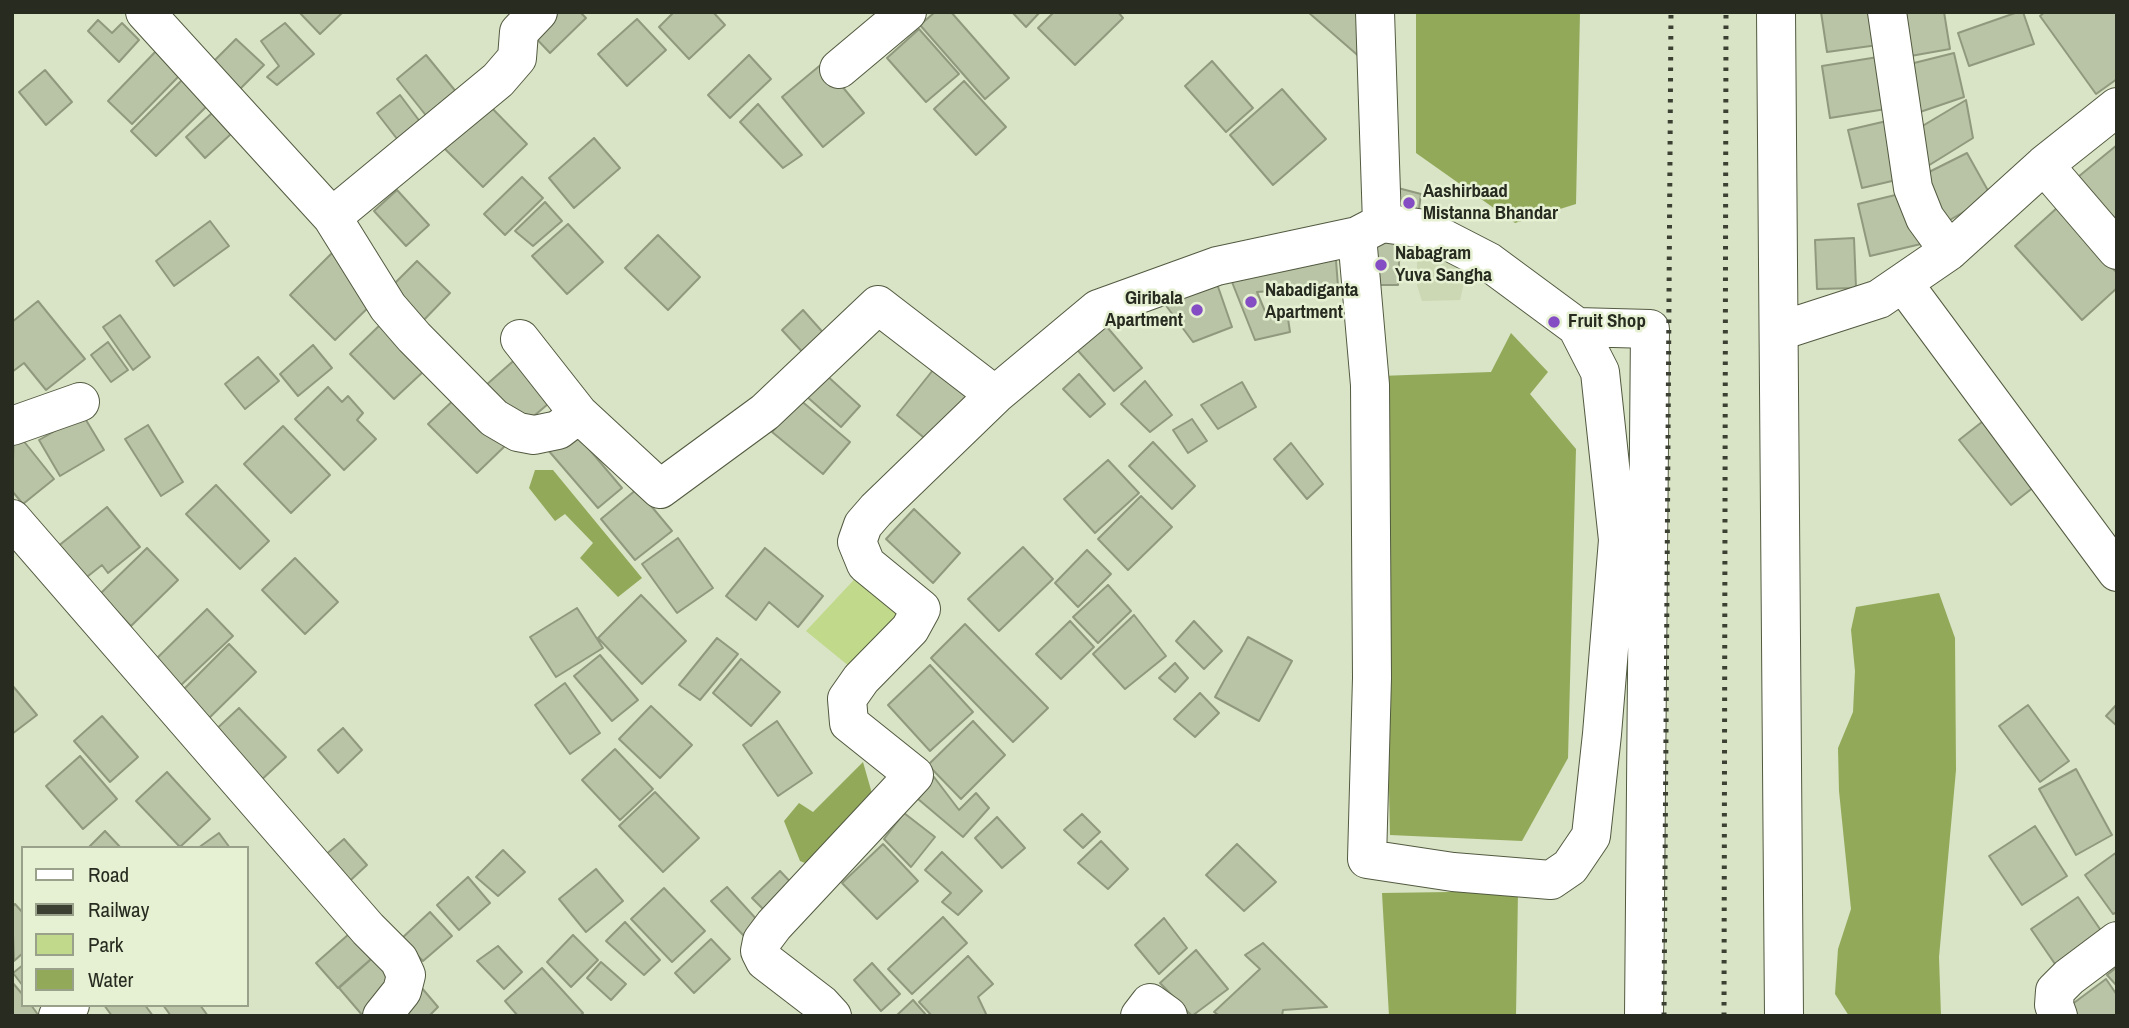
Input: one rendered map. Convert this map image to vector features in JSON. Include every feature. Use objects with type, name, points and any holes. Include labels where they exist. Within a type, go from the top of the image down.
[{"type":"street","points":[[145,12],[332,217],[388,307],[494,418],[518,432],[534,435],[558,430],[579,414]]},
{"type":"street","points":[[332,217],[498,79],[517,58],[519,32],[538,12]]},
{"type":"street","points":[[839,69],[907,12]]},
{"type":"street","points":[[832,1016],[821,1003],[765,961],[760,951],[762,941],[774,925],[914,775],[849,723],[846,699],[861,679],[910,629],[922,609],[866,564],[857,542],[863,525],[995,395],[1098,309],[1217,266],[1370,230],[1425,229],[1489,262],[1577,327],[1600,372],[1618,541],[1591,836],[1570,867],[1551,880],[1453,872],[1367,859],[1372,678],[1370,230],[1375,12]]},
{"type":"street","points":[[1776,12],[1784,1016]]},
{"type":"street","points":[[1887,12],[1913,188],[1925,218],[1949,251]]},
{"type":"street","points":[[1780,331],[1879,299],[1949,251],[2044,165],[2117,107]]},
{"type":"street","points":[[2044,165],[2117,250]]},
{"type":"street","points":[[1903,283],[2117,572]]},
{"type":"street","points":[[520,339],[579,414],[660,489],[765,412],[878,306],[995,395]]},
{"type":"street","points":[[1577,327],[1650,329],[1644,1016]]},
{"type":"street","points":[[12,426],[80,402]]},
{"type":"street","points":[[12,519],[368,929],[399,960],[406,975],[402,990],[382,1016]]},
{"type":"street","points":[[2058,1016],[2054,1005],[2055,991],[2069,977],[2117,941]]},
{"type":"street","points":[[1140,1016],[1150,1003],[1168,1016]]},
{"type":"shaded area","points":[[1417,242],[1468,265],[1460,300],[1422,301],[1417,285]]},
{"type":"green space","points":[[865,568],[916,610],[866,680],[806,631]]},
{"type":"water","points":[[1416,12],[1580,12],[1576,204],[1515,223],[1416,153]]},
{"type":"water","points":[[1511,333],[1548,372],[1530,394],[1576,449],[1568,758],[1522,841],[1390,835],[1380,376],[1491,372]]},
{"type":"water","points":[[535,470],[553,470],[642,578],[618,597],[580,558],[593,543],[565,514],[555,521],[529,488]]},
{"type":"water","points":[[1939,593],[1955,638],[1956,770],[1939,957],[1941,1016],[1849,1016],[1835,994],[1838,949],[1851,909],[1839,791],[1838,748],[1853,712],[1855,671],[1851,630],[1856,607]]},
{"type":"water","points":[[863,762],[877,811],[818,868],[800,861],[784,821],[799,803],[813,812]]},
{"type":"water","points":[[1518,891],[1516,1016],[1389,1016],[1382,893]]},
{"type":"building","points":[[299,12],[343,12],[320,34]]},
{"type":"building","points":[[548,12],[580,12],[586,18],[550,53],[529,31]]},
{"type":"building","points":[[674,12],[713,12],[725,25],[689,59],[659,27]]},
{"type":"building","points":[[935,12],[951,12],[1009,78],[985,99],[920,25]]},
{"type":"building","points":[[1012,12],[1040,12],[1026,27]]},
{"type":"building","points":[[1054,12],[1118,12],[1123,18],[1075,65],[1038,28]]},
{"type":"building","points":[[1308,12],[1366,12],[1362,59]]},
{"type":"building","points":[[1821,12],[1873,12],[1878,45],[1827,52]]},
{"type":"building","points":[[1898,12],[1944,12],[1950,49],[1905,57]]},
{"type":"building","points":[[2023,12],[2034,44],[1969,66],[1958,33]]},
{"type":"building","points":[[2045,12],[2117,12],[2117,79],[2096,94],[2040,16]]},
{"type":"building","points":[[637,19],[666,50],[627,86],[598,54]]},
{"type":"building","points":[[98,20],[112,33],[122,23],[139,40],[119,62],[88,31]]},
{"type":"building","points":[[285,23],[314,54],[277,85],[267,77],[279,66],[261,41]]},
{"type":"building","points":[[919,29],[959,74],[926,102],[887,58]]},
{"type":"building","points":[[236,39],[264,65],[240,89],[213,62]]},
{"type":"building","points":[[157,50],[181,74],[132,124],[108,101]]},
{"type":"building","points":[[1954,53],[1964,97],[1920,112],[1906,65]]},
{"type":"building","points":[[426,55],[462,99],[432,123],[397,79]]},
{"type":"building","points":[[749,55],[771,79],[730,118],[708,95]]},
{"type":"building","points":[[1878,57],[1886,109],[1830,118],[1822,66]]},
{"type":"building","points":[[1212,61],[1253,108],[1226,132],[1185,86]]},
{"type":"building","points":[[823,63],[864,113],[823,147],[782,97]]},
{"type":"building","points":[[45,70],[72,102],[46,125],[19,92]]},
{"type":"building","points":[[183,79],[209,104],[156,156],[131,131]]},
{"type":"building","points":[[964,81],[1006,127],[976,155],[934,109]]},
{"type":"building","points":[[1282,89],[1326,139],[1273,185],[1230,135]]},
{"type":"building","points":[[400,95],[424,127],[401,144],[377,113]]},
{"type":"building","points":[[1966,100],[1973,138],[1923,169],[1914,131]]},
{"type":"building","points":[[487,103],[527,144],[483,187],[443,147]]},
{"type":"building","points":[[758,104],[802,155],[783,168],[740,122]]},
{"type":"building","points":[[212,113],[231,134],[205,158],[186,137]]},
{"type":"building","points":[[1891,120],[1905,178],[1862,188],[1848,130]]},
{"type":"building","points":[[594,138],[620,168],[574,208],[549,178]]},
{"type":"building","points":[[2117,145],[2117,223],[2078,177]]},
{"type":"building","points":[[1967,153],[1991,196],[1943,224],[1923,175]]},
{"type":"building","points":[[522,177],[543,198],[505,235],[484,214]]},
{"type":"building","name":"Aashirbaad Mistanna Bhandar","points":[[1398,188],[1421,194],[1418,216],[1398,212]]},
{"type":"building","points":[[397,190],[429,225],[406,246],[374,211]]},
{"type":"building","points":[[1908,192],[1921,244],[1870,256],[1858,204]]},
{"type":"building","points":[[545,202],[562,221],[533,246],[515,231]]},
{"type":"building","points":[[2058,207],[2117,273],[2117,288],[2082,320],[2015,246]]},
{"type":"building","points":[[210,221],[229,246],[174,286],[156,261]]},
{"type":"building","points":[[568,224],[603,262],[567,294],[532,256]]},
{"type":"building","points":[[658,235],[700,277],[668,310],[625,268]]},
{"type":"building","points":[[1854,238],[1856,288],[1817,289],[1815,240]]},
{"type":"building","name":"Nabagram Yuva Sangha","points":[[1400,241],[1398,285],[1366,285],[1362,245]]},
{"type":"building","name":"Nabadiganta Apartment","points":[[1335,248],[1338,286],[1257,292],[1267,316],[1287,312],[1290,332],[1255,340],[1228,272]]},
{"type":"building","points":[[332,253],[378,298],[335,340],[290,295]]},
{"type":"building","points":[[417,261],[450,293],[418,326],[385,293]]},
{"type":"building","name":"Giribala Apartment","points":[[1215,278],[1232,327],[1193,342],[1156,292]]},
{"type":"building","points":[[38,301],[85,359],[46,390],[24,363],[12,372],[12,322]]},
{"type":"building","points":[[803,310],[827,337],[806,356],[782,330]]},
{"type":"building","points":[[120,315],[150,357],[133,370],[103,327]]},
{"type":"building","points":[[1101,320],[1142,368],[1114,391],[1072,344]]},
{"type":"building","points":[[381,324],[425,370],[394,399],[350,354]]},
{"type":"building","points":[[108,342],[128,370],[111,382],[91,355]]},
{"type":"building","points":[[313,345],[332,368],[298,396],[280,374]]},
{"type":"building","points":[[519,356],[555,398],[521,427],[485,386]]},
{"type":"building","points":[[258,357],[279,381],[245,409],[225,384]]},
{"type":"building","points":[[937,365],[970,392],[929,442],[897,415]]},
{"type":"building","points":[[824,373],[860,406],[841,427],[805,395]]},
{"type":"building","points":[[1079,374],[1105,404],[1090,417],[1063,389]]},
{"type":"building","points":[[1145,381],[1172,415],[1150,432],[1121,404]]},
{"type":"building","points":[[1242,382],[1256,407],[1218,429],[1201,405]]},
{"type":"building","points":[[328,387],[342,402],[348,396],[363,413],[357,420],[376,439],[344,470],[295,419]]},
{"type":"building","points":[[459,395],[507,444],[477,473],[428,424]]},
{"type":"building","points":[[799,399],[850,442],[823,474],[772,432]]},
{"type":"building","points":[[83,415],[104,450],[60,476],[39,440]]},
{"type":"building","points":[[1987,418],[2039,483],[2011,505],[1959,440]]},
{"type":"building","points":[[1192,419],[1207,441],[1188,453],[1173,430]]},
{"type":"building","points":[[148,425],[183,482],[161,496],[125,439]]},
{"type":"building","points":[[283,426],[330,475],[291,513],[244,464]]},
{"type":"building","points":[[14,429],[54,479],[23,504],[12,491]]},
{"type":"building","points":[[572,429],[622,488],[598,508],[548,450]]},
{"type":"building","points":[[1153,442],[1195,486],[1172,509],[1129,466]]},
{"type":"building","points":[[1291,443],[1323,484],[1307,499],[1274,459]]},
{"type":"building","points":[[1108,460],[1139,493],[1095,533],[1064,499]]},
{"type":"building","points":[[216,485],[269,541],[240,569],[186,514]]},
{"type":"building","points":[[637,489],[672,531],[635,560],[601,519]]},
{"type":"building","points":[[1141,496],[1172,527],[1128,570],[1098,539]]},
{"type":"building","points":[[107,507],[140,547],[108,573],[102,565],[78,584],[52,551]]},
{"type":"building","points":[[914,509],[960,553],[933,583],[886,539]]},
{"type":"building","points":[[678,538],[713,588],[677,613],[642,564]]},
{"type":"building","points":[[1023,547],[1053,579],[999,631],[968,599]]},
{"type":"building","points":[[147,548],[178,580],[131,626],[100,594]]},
{"type":"building","points":[[765,548],[823,596],[798,627],[769,602],[756,620],[726,596]]},
{"type":"building","points":[[1087,550],[1111,574],[1078,607],[1055,583]]},
{"type":"building","points":[[295,558],[338,602],[305,634],[262,590]]},
{"type":"building","points":[[1108,585],[1131,611],[1098,643],[1073,617]]},
{"type":"building","points":[[641,595],[686,641],[642,684],[598,638]]},
{"type":"building","points":[[577,608],[603,648],[556,677],[530,637]]},
{"type":"building","points":[[207,609],[233,636],[179,687],[154,661]]},
{"type":"building","points":[[1134,615],[1166,656],[1125,689],[1093,654]]},
{"type":"building","points":[[1070,621],[1094,647],[1061,679],[1036,654]]},
{"type":"building","points":[[1194,621],[1222,651],[1204,669],[1176,641]]},
{"type":"building","points":[[965,624],[1048,708],[1013,742],[931,658]]},
{"type":"building","points":[[1248,637],[1292,661],[1259,721],[1215,697]]},
{"type":"building","points":[[717,638],[738,654],[700,700],[679,685]]},
{"type":"building","points":[[229,644],[256,672],[204,723],[177,696]]},
{"type":"building","points":[[600,655],[638,700],[612,721],[574,676]]},
{"type":"building","points":[[741,659],[780,692],[751,726],[713,693]]},
{"type":"building","points":[[1175,663],[1188,678],[1175,692],[1159,678]]},
{"type":"building","points":[[930,665],[973,712],[930,751],[888,705]]},
{"type":"building","points":[[565,683],[600,733],[570,754],[535,705]]},
{"type":"building","points":[[12,685],[37,715],[12,734]]},
{"type":"building","points":[[1200,693],[1219,713],[1195,737],[1174,719]]},
{"type":"building","points":[[2117,704],[2117,726],[2106,716]]},
{"type":"building","points":[[2028,705],[2069,761],[2040,782],[1999,726]]},
{"type":"building","points":[[651,706],[692,745],[660,778],[619,739]]},
{"type":"building","points":[[239,708],[286,757],[258,783],[211,734]]},
{"type":"building","points":[[102,716],[138,757],[110,782],[74,741]]},
{"type":"building","points":[[777,721],[812,773],[778,796],[743,745]]},
{"type":"building","points":[[973,721],[1005,755],[961,799],[928,765]]},
{"type":"building","points":[[343,728],[362,750],[338,773],[318,750]]},
{"type":"building","points":[[615,749],[653,789],[620,820],[582,780]]},
{"type":"building","points":[[80,756],[117,799],[83,829],[46,786]]},
{"type":"building","points":[[2076,769],[2112,835],[2076,855],[2039,789]]},
{"type":"building","points":[[167,772],[210,819],[179,846],[136,801]]},
{"type":"building","points":[[934,777],[959,810],[976,793],[989,808],[963,837],[918,799]]},
{"type":"building","points":[[655,792],[699,838],[663,872],[619,826]]},
{"type":"building","points":[[904,813],[935,837],[911,867],[884,839]]},
{"type":"building","points":[[1082,814],[1100,832],[1083,848],[1064,830]]},
{"type":"building","points":[[997,817],[1025,848],[1002,868],[975,838]]},
{"type":"building","points":[[2035,826],[2067,876],[2022,905],[1989,856]]},
{"type":"building","points":[[105,831],[119,846],[90,846]]},
{"type":"building","points":[[219,833],[229,846],[201,846]]},
{"type":"building","points":[[344,839],[367,865],[341,889],[317,862]]},
{"type":"building","points":[[1101,841],[1128,869],[1108,889],[1078,863]]},
{"type":"building","points":[[883,844],[918,881],[877,919],[842,883]]},
{"type":"building","points":[[1237,844],[1276,882],[1244,911],[1206,875]]},
{"type":"building","points":[[503,850],[525,872],[498,896],[476,877]]},
{"type":"building","points":[[942,852],[982,891],[958,915],[942,902],[951,893],[925,870]]},
{"type":"building","points":[[2117,852],[2117,912],[2113,914],[2085,875]]},
{"type":"building","points":[[596,869],[623,901],[586,932],[559,899]]},
{"type":"building","points":[[780,871],[797,889],[769,915],[752,898]]},
{"type":"building","points":[[468,877],[490,903],[459,930],[437,905]]},
{"type":"building","points":[[727,887],[759,922],[744,936],[711,901]]},
{"type":"building","points":[[664,888],[705,931],[672,962],[631,919]]},
{"type":"building","points":[[2078,897],[2102,932],[2055,964],[2031,929]]},
{"type":"building","points":[[15,904],[21,911],[21,955],[14,961],[12,907]]},
{"type":"building","points":[[430,912],[452,936],[423,961],[401,939]]},
{"type":"building","points":[[943,917],[967,943],[912,994],[888,969]]},
{"type":"building","points":[[1164,918],[1187,948],[1159,974],[1135,945]]},
{"type":"building","points":[[625,922],[660,960],[644,975],[606,941]]},
{"type":"building","points":[[349,934],[371,959],[338,988],[316,963]]},
{"type":"building","points":[[573,935],[598,960],[571,987],[547,962]]},
{"type":"building","points":[[711,939],[730,959],[694,993],[675,973]]},
{"type":"building","points":[[1263,943],[1327,1007],[1283,1010],[1282,1016],[1220,1016],[1214,1012],[1260,969],[1245,955]]},
{"type":"building","points":[[498,946],[522,972],[504,989],[477,961]]},
{"type":"building","points":[[1196,950],[1228,989],[1192,1016],[1160,983]]},
{"type":"building","points":[[378,953],[403,981],[363,1016],[339,988]]},
{"type":"building","points":[[968,956],[993,984],[978,997],[987,1016],[932,1016],[919,1002]]},
{"type":"building","points":[[601,962],[626,984],[611,1000],[587,978]]},
{"type":"building","points":[[872,963],[900,994],[881,1011],[854,980]]},
{"type":"building","points":[[21,967],[21,983],[13,973]]},
{"type":"building","points":[[2117,967],[2117,986],[2107,975]]},
{"type":"building","points":[[542,968],[583,1013],[580,1016],[518,1016],[505,1001]]},
{"type":"building","points":[[2106,979],[2117,995],[2117,1016],[2073,1016],[2067,1008]]},
{"type":"building","points":[[12,982],[21,993],[21,1007],[32,1007],[39,1016],[12,1016]]},
{"type":"building","points":[[421,987],[438,1007],[429,1016],[402,1016]]},
{"type":"building","points":[[913,1000],[927,1016],[896,1016]]},
{"type":"building","points":[[105,1007],[146,1007],[153,1016],[112,1016]]},
{"type":"building","points":[[164,1007],[201,1007],[208,1016],[171,1016]]},
{"type":"railway","points":[[1664,1016],[1671,12]]},
{"type":"railway","points":[[1724,1016],[1726,12]]},
{"type":"place","name":"Aashirbaad Mistanna Bhandar","points":[[1409,203]]},
{"type":"place","name":"Nabagram Yuva Sangha","points":[[1381,265]]},
{"type":"place","name":"Nabadiganta Apartment","points":[[1251,302]]},
{"type":"place","name":"Giribala Apartment","points":[[1197,310]]},
{"type":"place","name":"Fruit Shop","points":[[1554,322]]}]
